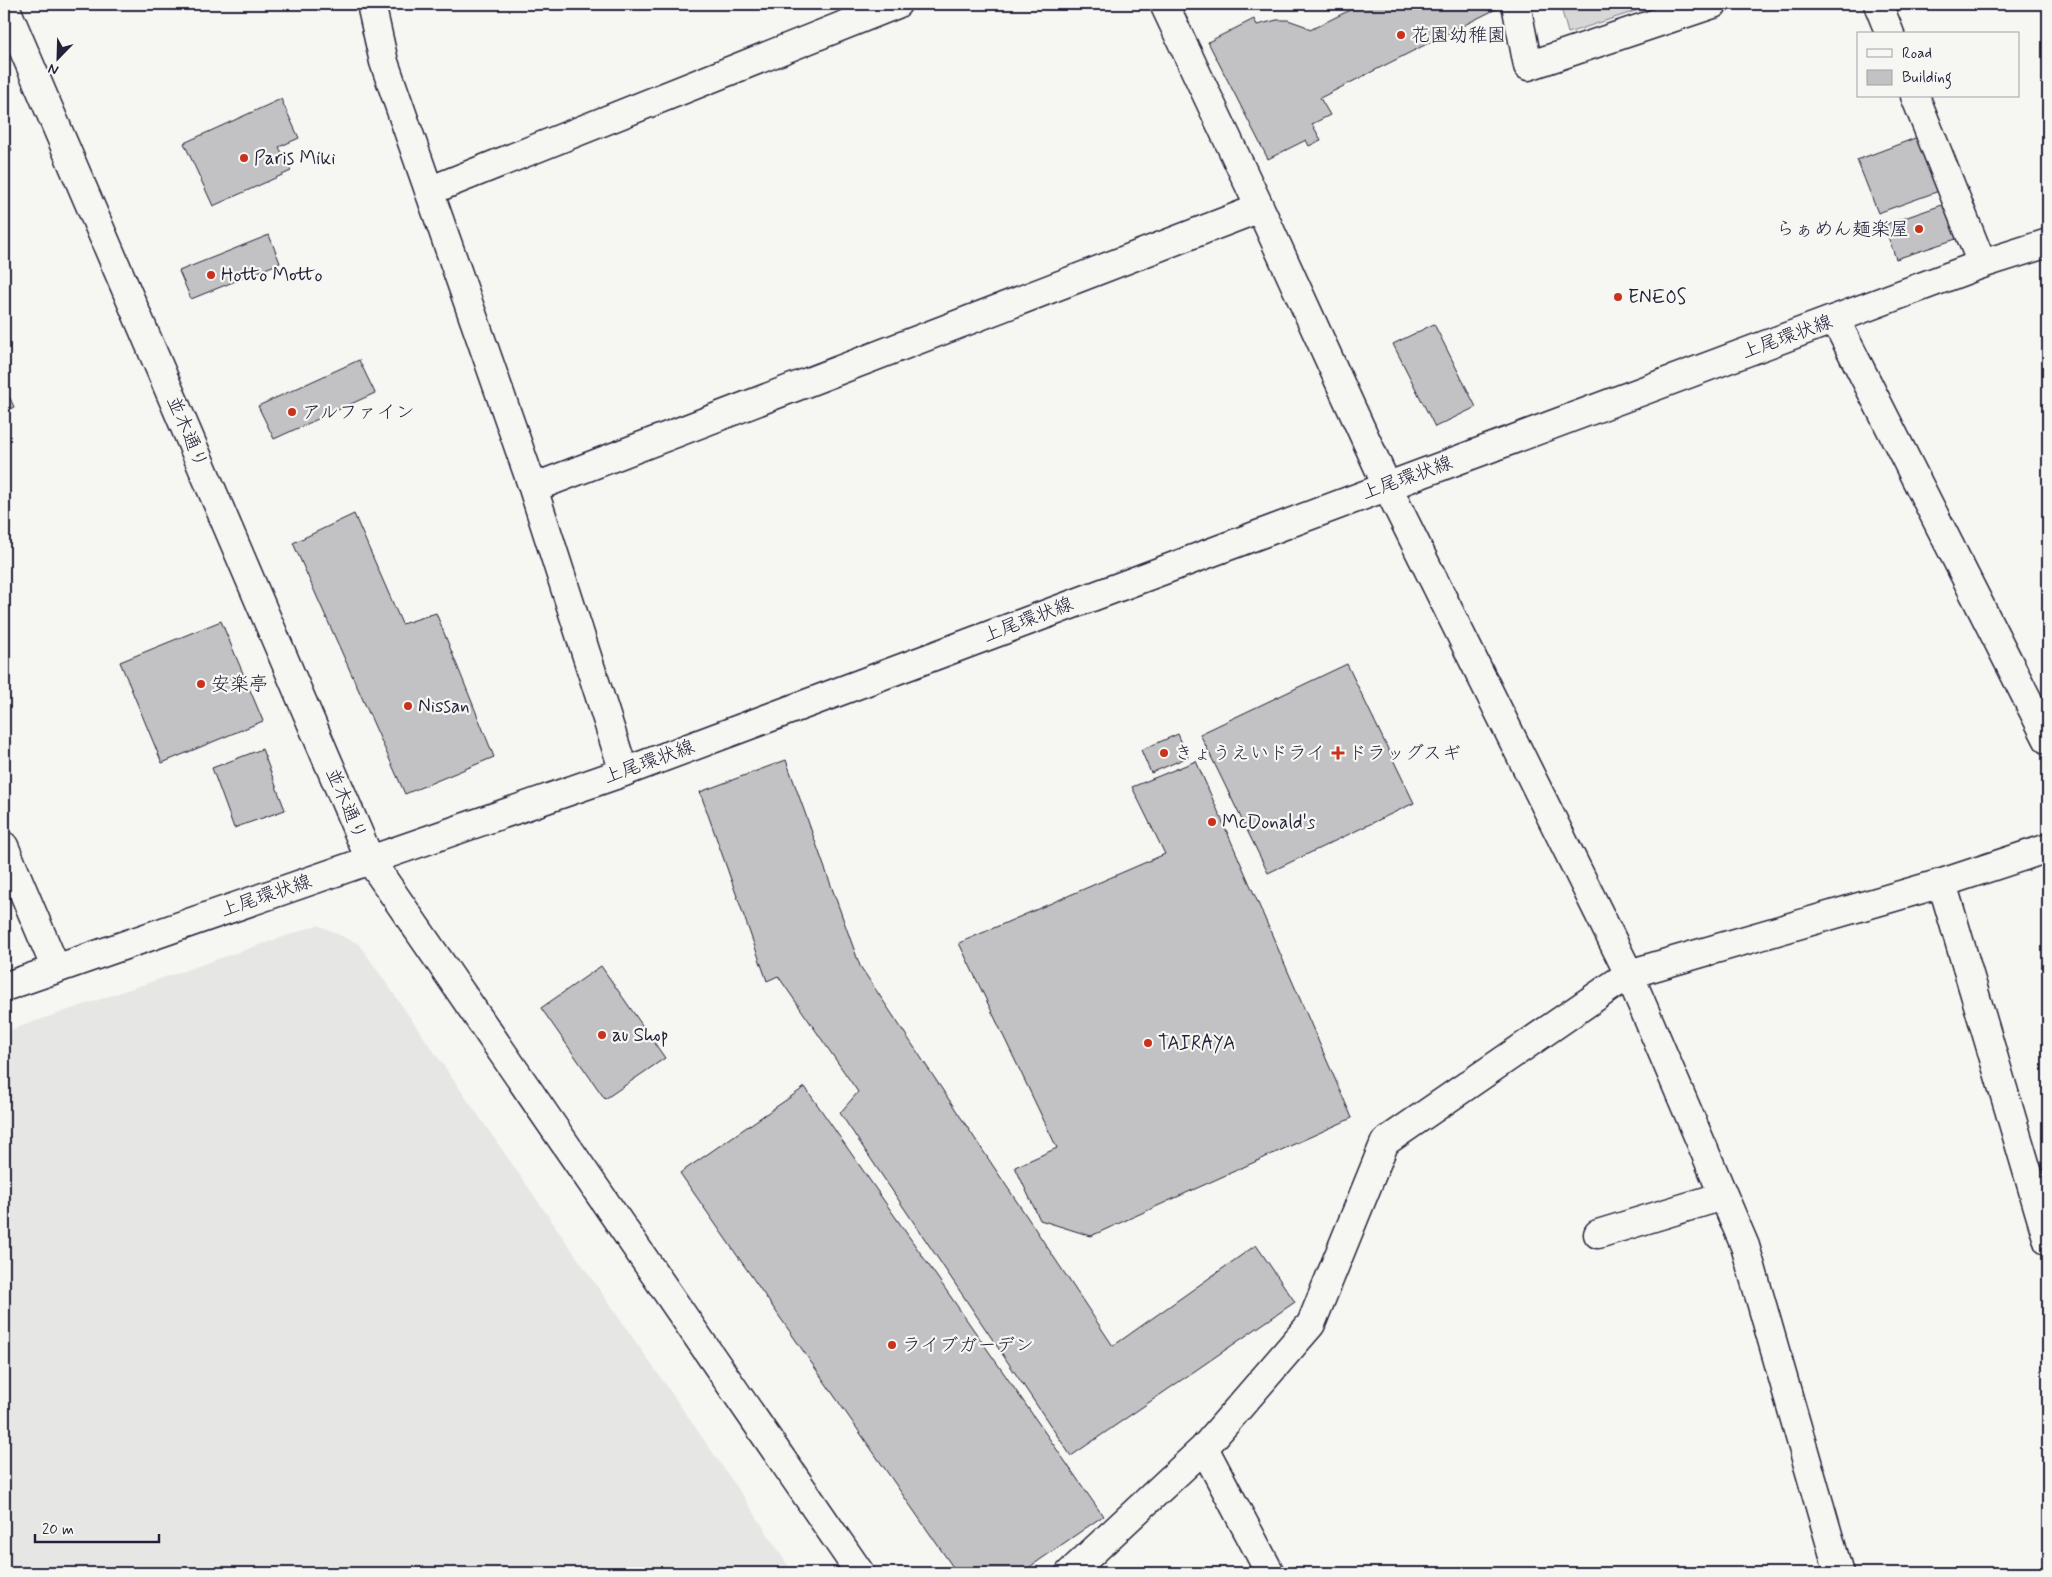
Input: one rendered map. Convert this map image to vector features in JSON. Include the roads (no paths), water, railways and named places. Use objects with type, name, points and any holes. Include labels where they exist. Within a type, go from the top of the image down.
[{"type":"street","name":"並木通り","points":[[4,4],[370,860],[860,1573]]},
{"type":"street","points":[[371,4],[384,62],[533,488],[624,772]]},
{"type":"street","points":[[429,191],[897,4]]},
{"type":"street","points":[[1164,4],[1387,486],[1629,974],[1744,1246],[1839,1573]]},
{"type":"street","points":[[1516,4],[1528,66],[1713,4]]},
{"type":"street","points":[[1878,4],[1889,32]]},
{"type":"street","points":[[1916,98],[1982,264]]},
{"type":"street","points":[[533,488],[1260,208]]},
{"type":"street","name":"上尾環状線","points":[[4,987],[624,772],[1982,264],[2048,243]]},
{"type":"street","points":[[1835,319],[2048,740]]},
{"type":"street","points":[[4,846],[56,969]]},
{"type":"street","points":[[1070,1573],[1204,1448],[1311,1324],[1385,1142],[1629,974],[1942,883],[2048,848]]},
{"type":"street","points":[[1942,883],[2043,1206],[2048,1241]]},
{"type":"street","points":[[1598,1234],[1723,1196]]},
{"type":"street","points":[[1204,1448],[1270,1573]]},
{"type":"place","name":"花園幼稚園","points":[[1401,35]]},
{"type":"place","name":"Paris Miki","points":[[244,158]]},
{"type":"place","name":"らぁめん麺楽屋","points":[[1919,229]]},
{"type":"place","name":"Hotto Motto","points":[[211,275]]},
{"type":"place","name":"ENEOS","points":[[1618,297]]},
{"type":"place","name":"アルファイン","points":[[292,412]]},
{"type":"place","name":"安楽亭","points":[[201,684]]},
{"type":"place","name":"Nissan","points":[[408,706]]},
{"type":"place","name":"きょうえいドライ","points":[[1164,753]]},
{"type":"place","name":"ドラッグスギ","points":[[1338,753]]},
{"type":"place","name":"McDonald's","points":[[1212,822]]},
{"type":"place","name":"au Shop","points":[[602,1035]]},
{"type":"place","name":"TAIRAYA","points":[[1148,1043]]},
{"type":"place","name":"ライブガーデン","points":[[892,1345]]}]
